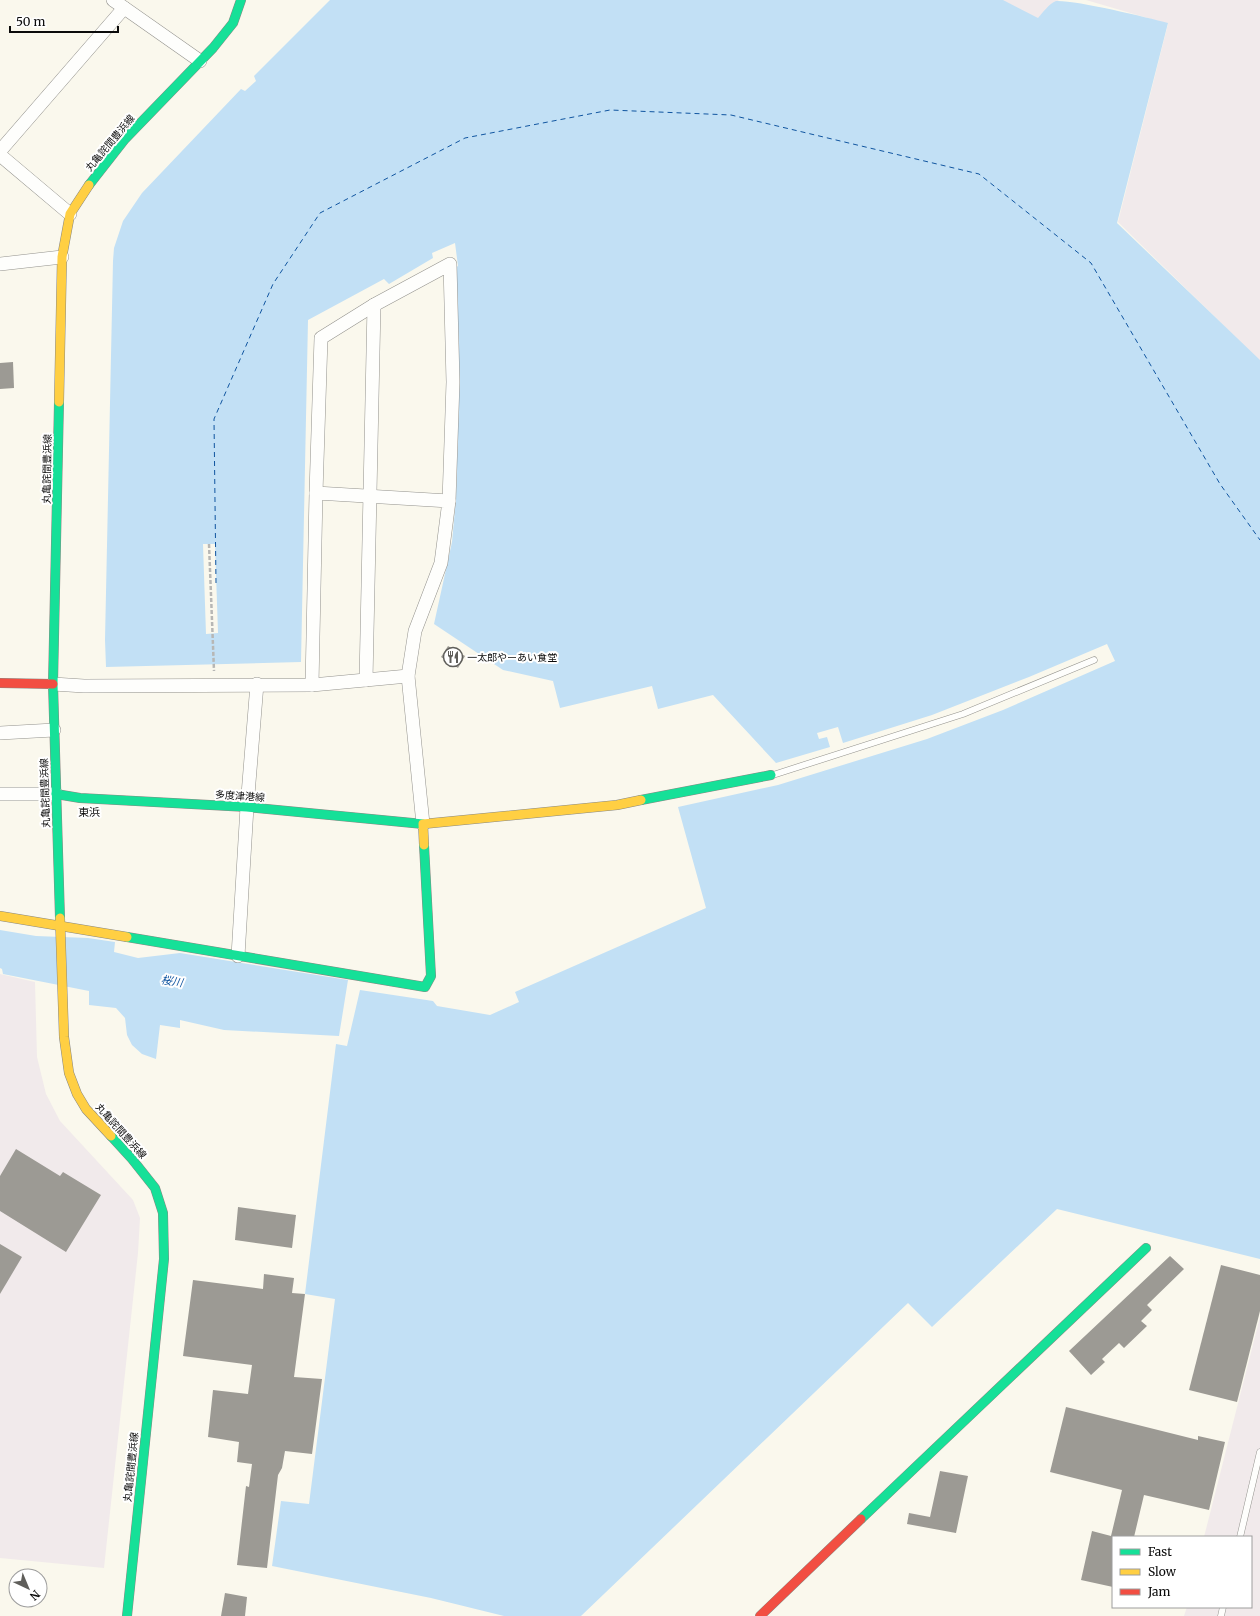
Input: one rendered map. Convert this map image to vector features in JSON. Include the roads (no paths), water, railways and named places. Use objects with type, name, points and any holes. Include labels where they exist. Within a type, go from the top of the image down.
[{"type":"main road","name":"丸亀詫間豊浜線","points":[[127,1616],[164,1259],[163,1212],[155,1188],[132,1159],[86,1109],[69,1072],[64,1037],[62,927],[53,684],[62,257],[70,214],[94,178],[125,139],[213,48],[233,23],[241,0]]},
{"type":"main road","points":[[0,683],[53,684]]},
{"type":"main road","name":"多度津港線","points":[[56,794],[80,798],[247,807],[423,824],[617,805],[771,775]]},
{"type":"main road","points":[[0,916],[425,987],[431,976],[423,824]]},
{"type":"main road","points":[[760,1616],[1146,1248]]},
{"type":"street","points":[[113,0],[200,61]]},
{"type":"street","points":[[0,151],[124,8]]},
{"type":"street","points":[[0,155],[70,214]]},
{"type":"street","points":[[0,264],[62,257]]},
{"type":"street","points":[[312,685],[320,338],[374,305],[450,264],[453,382],[449,501],[441,563],[415,631],[408,676],[423,824]]},
{"type":"street","points":[[366,680],[374,305]]},
{"type":"street","points":[[316,493],[449,501]]},
{"type":"street","points":[[53,684],[84,686],[257,684],[312,685],[408,676]]},
{"type":"street","points":[[238,956],[247,807],[257,684]]},
{"type":"street","points":[[0,733],[54,730]]},
{"type":"street","points":[[0,794],[56,794]]},
{"type":"lane","points":[[771,775],[963,714],[1094,660]]},
{"type":"lane","points":[[1240,1536],[1260,1452]]},
{"type":"water","points":[[330,0],[1003,0],[1038,18],[1053,2],[1065,1],[1128,13],[1168,23],[1117,223],[1260,360],[1260,1259],[1057,1209],[932,1327],[908,1303],[581,1616],[504,1616],[431,1598],[272,1566],[281,1501],[309,1504],[335,1299],[305,1294],[336,1044],[347,1046],[360,990],[433,1001],[437,1006],[490,1015],[519,1002],[515,992],[706,908],[678,807],[778,785],[927,739],[1003,710],[1115,661],[1107,644],[1029,677],[932,715],[843,743],[838,727],[817,733],[819,739],[827,737],[830,747],[776,763],[713,695],[658,709],[652,686],[560,708],[553,681],[503,670],[434,624],[452,542],[456,499],[459,389],[455,268],[458,266],[455,243],[432,253],[433,258],[389,284],[384,279],[308,320],[301,662],[106,667],[105,640],[113,261],[114,248],[123,221],[142,193],[241,89],[245,91],[256,81],[254,76]]},
{"type":"water","name":"桜川","points":[[0,930],[36,936],[88,938],[115,942],[114,952],[138,958],[180,953],[348,980],[339,1036],[224,1030],[180,1020],[180,1028],[160,1025],[156,1059],[142,1054],[132,1045],[127,1035],[125,1018],[116,1008],[89,1005],[89,991],[3,974],[2,969],[0,968]]},
{"type":"place","name":"一太郎やーあい食堂","points":[[453,657]]},
{"type":"district","name":"東浜","points":[[89,812]]}]
